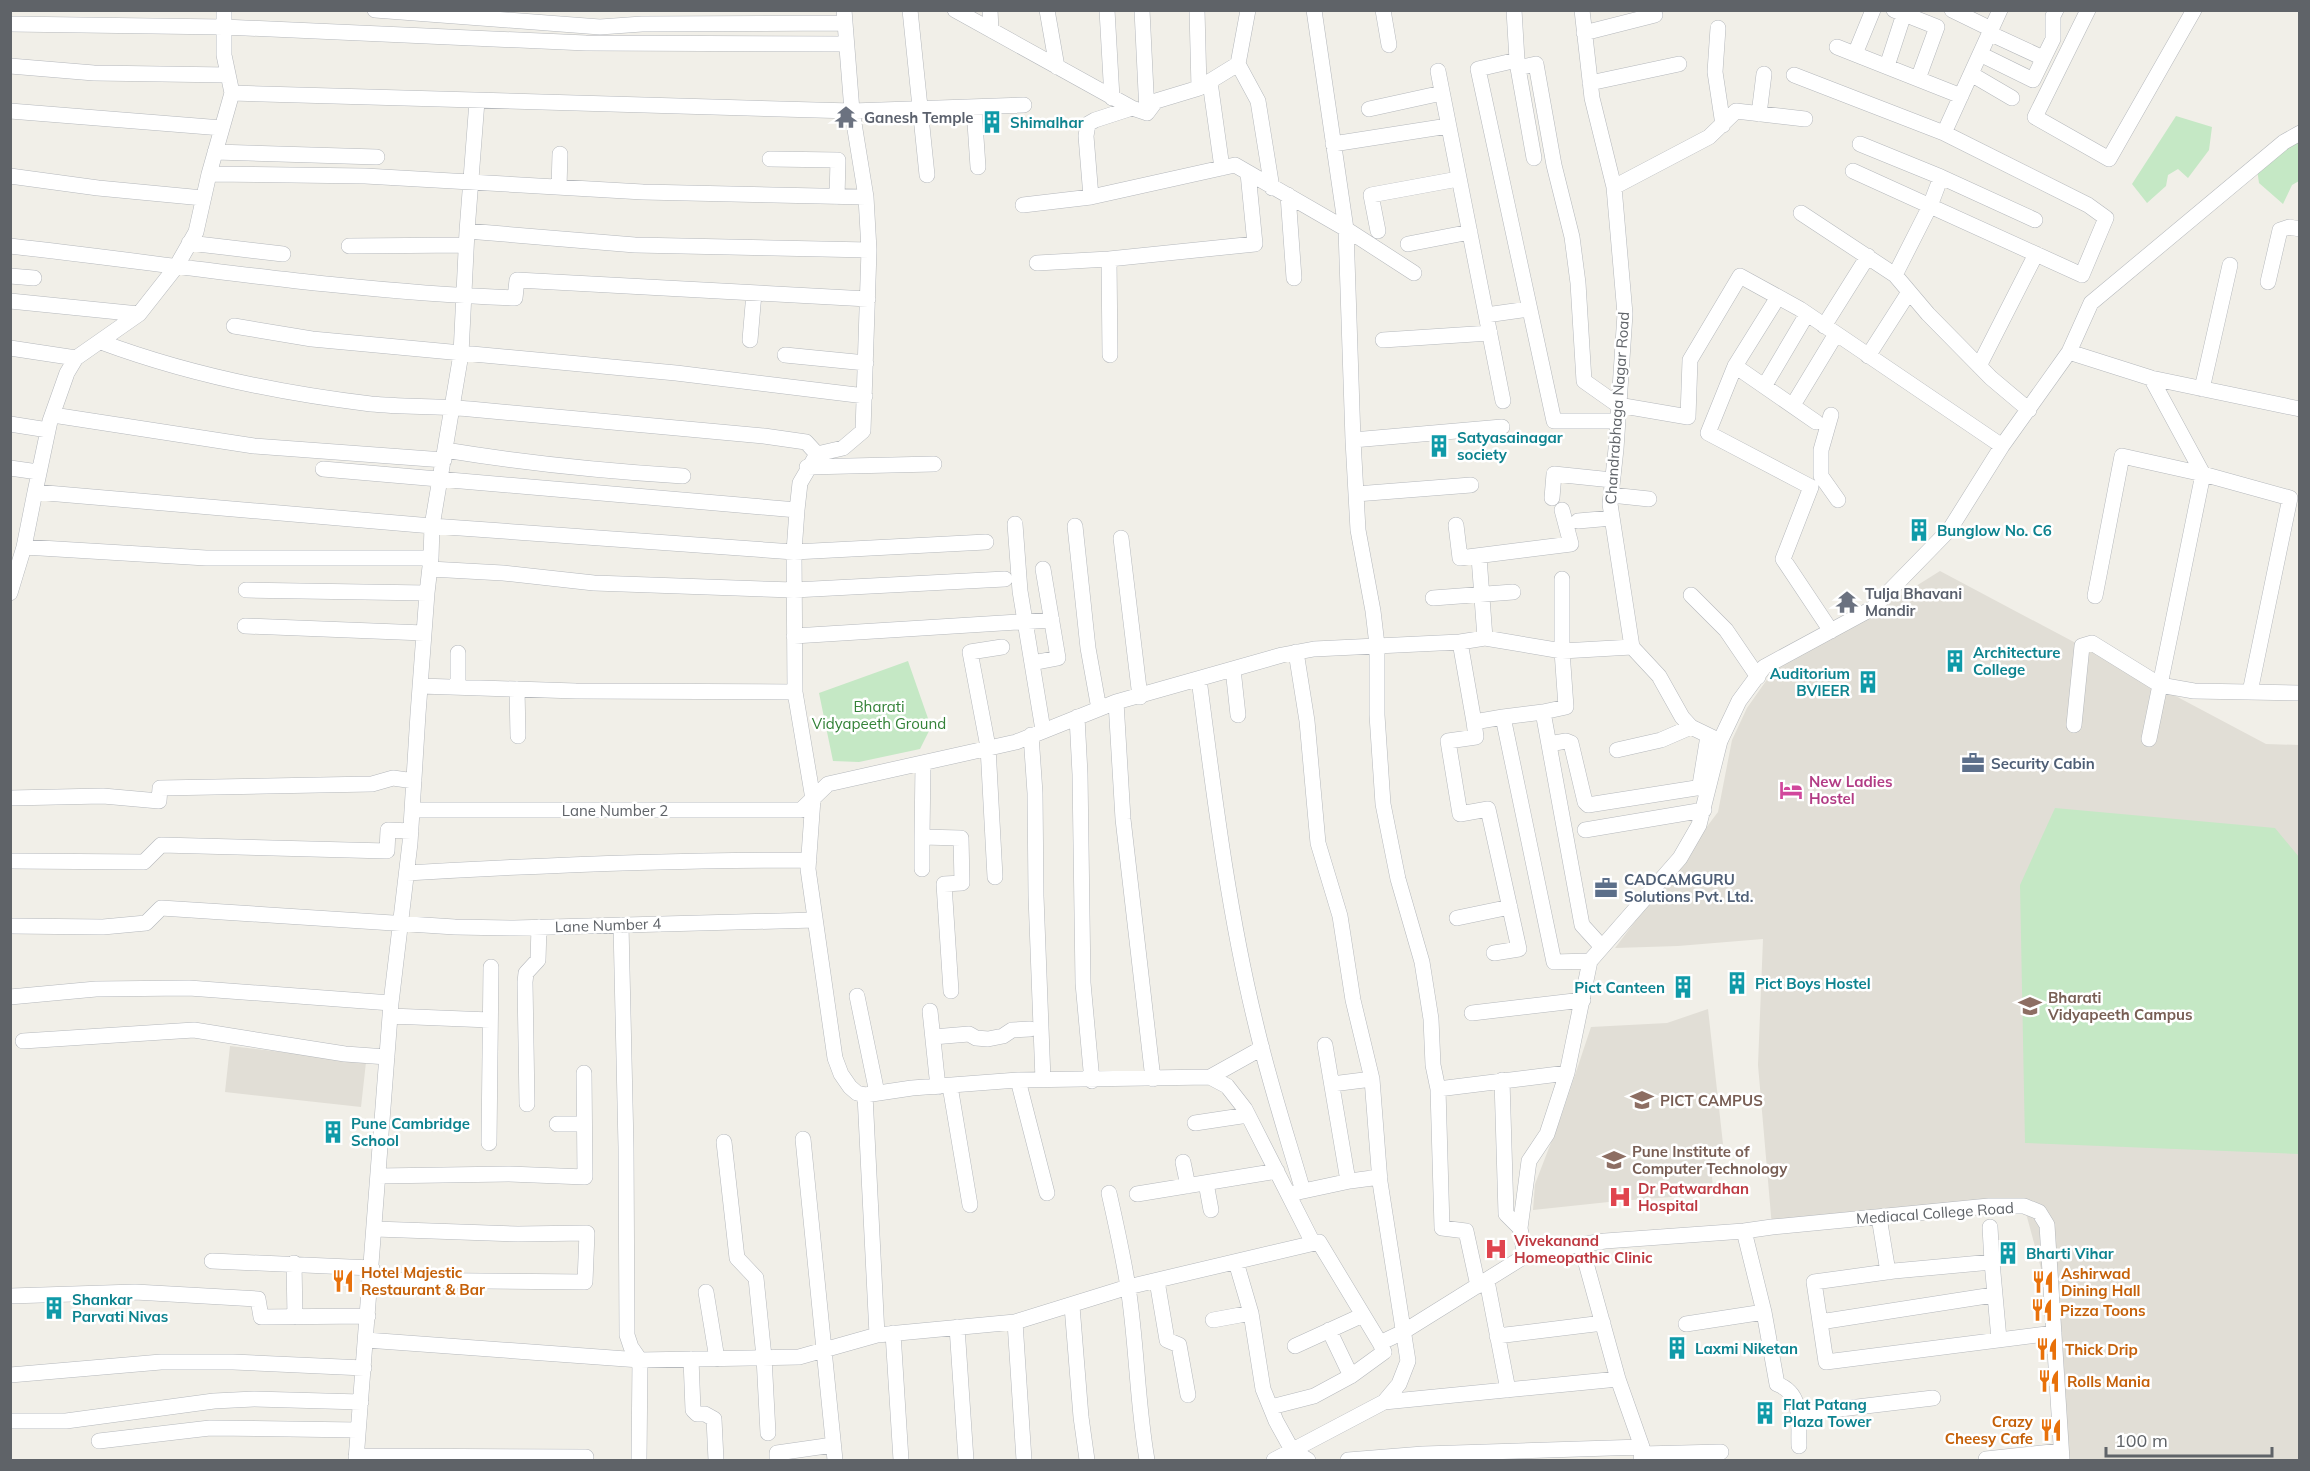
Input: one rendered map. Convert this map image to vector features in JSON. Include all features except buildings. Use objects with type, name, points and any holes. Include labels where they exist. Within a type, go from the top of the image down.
[{"type":"street","points":[[10,593],[24,547],[50,423],[67,373],[76,358],[139,314],[176,267],[196,232],[209,174],[232,93],[224,55],[224,10]]},
{"type":"street","points":[[375,10],[600,27],[844,17],[852,111],[866,197],[869,250],[863,431],[843,448],[817,454],[807,467],[800,483],[794,552],[795,692],[813,799],[808,869],[835,1058],[841,1074],[850,1087],[871,1094],[1018,1080],[1092,1081],[1210,1077],[1262,1048]]},
{"type":"street","points":[[910,10],[927,176]]},
{"type":"street","points":[[955,10],[1112,98],[1139,110]]},
{"type":"street","points":[[990,10],[991,30]]},
{"type":"street","points":[[1047,10],[1057,67]]},
{"type":"street","points":[[1107,10],[1112,98]]},
{"type":"street","points":[[1139,110],[1142,10]]},
{"type":"street","points":[[1197,10],[1204,85],[1222,168]]},
{"type":"street","points":[[1248,10],[1238,64],[1258,101],[1272,188]]},
{"type":"street","points":[[1314,10],[1346,229],[1358,530],[1377,645],[1377,715],[1383,804],[1398,879],[1422,962],[1431,1019],[1432,1065],[1438,1089],[1442,1228],[1466,1231],[1497,1335],[1508,1390]]},
{"type":"street","points":[[1383,10],[1389,45]]},
{"type":"street","points":[[1514,10],[1517,64],[1534,158]]},
{"type":"street","name":"Chandrabhaga Nagar Road","points":[[1582,10],[1590,83],[1614,187],[1624,314],[1612,518],[1632,647]]},
{"type":"street","points":[[1855,54],[1873,10]]},
{"type":"street","points":[[1952,10],[2043,58]]},
{"type":"street","points":[[1944,133],[2000,10]]},
{"type":"street","points":[[1980,54],[2033,80],[2053,39],[2053,16],[2056,10]]},
{"type":"street","points":[[2088,10],[2048,95],[2035,117],[2109,159],[2194,10]]},
{"type":"street","points":[[1887,66],[1899,12],[1937,27],[1918,79]]},
{"type":"street","points":[[1584,33],[1655,15]]},
{"type":"street","points":[[10,24],[224,27],[586,43],[845,44]]},
{"type":"street","points":[[1718,28],[1715,72],[1723,125]]},
{"type":"street","points":[[1837,47],[1961,96]]},
{"type":"street","points":[[1090,197],[1086,135],[1088,124],[1095,120],[1139,110],[1156,101],[1204,85],[1238,64]]},
{"type":"street","points":[[1618,421],[1554,421],[1478,69],[1536,64],[1554,165],[1572,237],[1578,283],[1584,381],[1618,405],[1688,417],[1690,360],[1740,276],[1807,314],[2002,446]]},
{"type":"street","points":[[1590,83],[1679,64]]},
{"type":"street","points":[[10,66],[94,73],[228,75]]},
{"type":"street","points":[[1438,71],[1503,401]]},
{"type":"street","points":[[1759,114],[1764,74]]},
{"type":"street","points":[[1971,74],[2012,99]]},
{"type":"street","points":[[1794,75],[1944,133],[2088,205],[2106,218],[2082,275],[1853,171]]},
{"type":"street","points":[[232,93],[852,111],[1024,105]]},
{"type":"street","points":[[1369,109],[1442,93]]},
{"type":"street","points":[[477,100],[461,354],[432,526],[411,831],[391,1009],[356,1458],[586,1457]]},
{"type":"street","points":[[974,108],[978,167]]},
{"type":"street","points":[[10,111],[222,128]]},
{"type":"street","points":[[1614,187],[1708,137],[1736,111],[1805,119]]},
{"type":"street","points":[[1333,144],[1448,126]]},
{"type":"street","points":[[1549,744],[1566,741],[1571,743],[1585,802],[1588,805],[1696,789],[1700,785],[1714,738],[1764,667],[1873,608],[1950,529],[2002,446],[2069,352],[2091,303],[2284,142],[2300,133]]},
{"type":"street","points":[[1860,144],[1941,177],[2035,220]]},
{"type":"street","points":[[215,152],[377,157]]},
{"type":"street","points":[[559,188],[560,154]]},
{"type":"street","points":[[770,159],[838,160],[837,197]]},
{"type":"street","points":[[1023,205],[1090,197],[1234,165],[1346,229],[1414,273]]},
{"type":"street","points":[[1037,263],[1108,259],[1255,244],[1248,173]]},
{"type":"street","points":[[209,174],[365,176],[559,188],[866,197]]},
{"type":"street","points":[[10,176],[98,188],[203,198]]},
{"type":"street","points":[[1895,274],[1930,206],[1941,177]]},
{"type":"street","points":[[1378,231],[1371,195],[1458,179]]},
{"type":"street","points":[[1288,195],[1294,278]]},
{"type":"street","points":[[1801,213],[1895,274],[1979,366],[2029,410]]},
{"type":"street","points":[[2268,282],[2280,230],[2289,227],[2300,229]]},
{"type":"street","points":[[1408,244],[1470,232]]},
{"type":"street","points":[[349,246],[467,238],[635,245],[869,250]]},
{"type":"street","points":[[189,243],[283,254]]},
{"type":"street","points":[[10,246],[176,267],[464,296],[515,298],[517,280],[868,299]]},
{"type":"street","points":[[1979,366],[2036,254]]},
{"type":"street","points":[[1793,405],[1868,256]]},
{"type":"street","points":[[1108,259],[1110,355]]},
{"type":"street","points":[[2202,389],[2230,265]]},
{"type":"street","points":[[10,276],[34,278]]},
{"type":"street","points":[[1868,356],[1909,292]]},
{"type":"street","points":[[750,340],[754,293]]},
{"type":"street","points":[[1778,297],[1735,366],[1708,433],[1811,487],[1783,559],[1831,631]]},
{"type":"street","points":[[10,301],[139,314]]},
{"type":"street","points":[[1486,315],[1529,309]]},
{"type":"street","points":[[1765,385],[1807,314]]},
{"type":"street","points":[[234,326],[312,339],[676,373],[865,396]]},
{"type":"street","points":[[1383,340],[1490,333]]},
{"type":"street","points":[[101,342],[138,356],[210,376],[372,404],[452,407],[764,436],[806,442],[817,454]]},
{"type":"street","points":[[10,348],[76,358]]},
{"type":"street","points":[[2069,352],[2151,378],[2300,409]]},
{"type":"street","points":[[785,355],[866,363]]},
{"type":"street","points":[[1735,366],[1816,422]]},
{"type":"street","points":[[2149,739],[2203,474],[2151,378]]},
{"type":"street","points":[[1832,415],[1821,450],[1821,476],[1838,500]]},
{"type":"street","points":[[10,424],[50,423],[254,446],[445,455],[683,476]]},
{"type":"street","points":[[1353,440],[1502,427]]},
{"type":"street","points":[[2095,596],[2122,456],[2203,474],[2290,498],[2250,692]]},
{"type":"street","points":[[807,467],[934,464]]},
{"type":"street","points":[[10,468],[38,472]]},
{"type":"street","points":[[323,469],[797,510]]},
{"type":"street","points":[[1456,525],[1460,558],[1571,544],[1557,504],[1554,474],[1649,499]]},
{"type":"street","points":[[1356,494],[1472,485]]},
{"type":"street","points":[[35,492],[432,526],[794,552],[986,542]]},
{"type":"street","points":[[1578,521],[1612,518]]},
{"type":"street","points":[[1015,524],[1020,591],[1032,663],[1031,732],[1035,793],[1036,896],[1043,1080]]},
{"type":"street","points":[[1075,526],[1088,648],[1099,709]]},
{"type":"street","points":[[1121,538],[1140,697]]},
{"type":"street","points":[[24,547],[206,558],[431,563],[594,583],[794,590],[1005,579]]},
{"type":"street","points":[[1479,557],[1485,638]]},
{"type":"street","points":[[1032,663],[1058,658],[1043,569]]},
{"type":"street","points":[[1474,722],[1566,707],[1562,651],[1562,579]]},
{"type":"street","points":[[246,590],[427,593]]},
{"type":"street","points":[[1433,598],[1513,592]]},
{"type":"street","points":[[1691,595],[1726,630],[1758,676]]},
{"type":"street","points":[[794,636],[1052,620]]},
{"type":"street","points":[[245,626],[424,633]]},
{"type":"street","name":"Lane Number 2","points":[[412,810],[801,810],[828,784],[923,764],[987,742],[1016,742],[1031,732],[1116,702],[1296,652],[1377,645],[1460,642],[1485,638],[1562,651],[1632,647]]},
{"type":"street","points":[[1460,642],[1476,737],[1448,741],[1460,814],[1488,809],[1519,949],[1494,953]]},
{"type":"street","points":[[2074,725],[2082,645],[2092,643],[2160,685],[2194,691],[2300,693]]},
{"type":"street","points":[[995,877],[987,742],[970,652],[1002,647]]},
{"type":"street","points":[[1632,647],[1659,676],[1682,717],[1691,727],[1714,738]]},
{"type":"street","points":[[1296,652],[1307,721],[1318,843],[1340,916],[1353,1000],[1372,1079],[1380,1177],[1408,1361],[1399,1384],[1384,1402]]},
{"type":"street","points":[[458,653],[458,687]]},
{"type":"street","points":[[1233,669],[1238,715]]},
{"type":"street","points":[[1199,679],[1214,796],[1238,942],[1296,1193],[1314,1243]]},
{"type":"street","points":[[420,686],[795,692]]},
{"type":"street","points":[[517,689],[518,736]]},
{"type":"street","points":[[1116,702],[1123,819],[1153,1079]]},
{"type":"street","points":[[1543,712],[1582,925],[1602,947]]},
{"type":"street","points":[[1077,717],[1083,983],[1092,1081]]},
{"type":"street","points":[[1503,717],[1554,962],[1590,962]]},
{"type":"street","points":[[1617,750],[1661,740],[1691,727]]},
{"type":"street","points":[[1526,1256],[1520,1228],[1529,1161],[1547,1134],[1567,1072],[1590,962],[1680,858],[1699,825],[1704,810],[1714,738]]},
{"type":"street","points":[[922,869],[923,764]]},
{"type":"street","points":[[10,798],[103,796],[159,801],[160,788],[372,784],[393,778],[414,781]]},
{"type":"street","points":[[1585,830],[1704,810]]},
{"type":"street","points":[[10,861],[144,862],[161,845],[387,851],[388,830],[411,831]]},
{"type":"street","points":[[922,837],[961,838],[962,883],[944,884],[951,991]]},
{"type":"street","points":[[407,873],[688,860],[809,860]]},
{"type":"street","points":[[1457,918],[1510,907]]},
{"type":"street","name":"Lane Number 4","points":[[10,926],[103,927],[146,923],[161,908],[455,927],[816,920]]},
{"type":"street","points":[[621,925],[627,1335],[631,1347],[640,1360],[639,1461]]},
{"type":"street","points":[[527,1104],[525,982],[526,973],[538,960],[539,927]]},
{"type":"street","points":[[489,1143],[491,967]]},
{"type":"street","points":[[10,997],[96,989],[189,988],[490,1020]]},
{"type":"street","points":[[857,996],[871,1094],[885,1334],[901,1461]]},
{"type":"street","points":[[1472,1013],[1548,1002],[1583,1000]]},
{"type":"street","points":[[930,1011],[933,1037],[970,1205]]},
{"type":"street","points":[[933,1037],[969,1034],[976,1038],[988,1039],[1003,1036],[1012,1030],[1029,1029]]},
{"type":"street","points":[[23,1041],[194,1030],[345,1054],[387,1057]]},
{"type":"street","points":[[1325,1045],[1348,1181]]},
{"type":"street","points":[[1438,1089],[1567,1072]]},
{"type":"street","points":[[378,1176],[509,1174],[585,1177],[584,1073]]},
{"type":"street","points":[[1210,1077],[1227,1086],[1248,1115],[1277,1172],[1296,1193]]},
{"type":"street","points":[[1332,1084],[1372,1079]]},
{"type":"street","points":[[1018,1080],[1047,1193]]},
{"type":"street","points":[[1502,1080],[1506,1214],[1520,1228]]},
{"type":"street","points":[[1195,1123],[1248,1115]]},
{"type":"street","points":[[557,1124],[584,1124]]},
{"type":"street","points":[[803,1138],[835,1461]]},
{"type":"street","points":[[724,1142],[737,1258],[756,1278],[765,1357],[768,1433]]},
{"type":"street","points":[[1183,1162],[1188,1186]]},
{"type":"street","points":[[1137,1194],[1277,1172]]},
{"type":"street","points":[[1296,1193],[1348,1181],[1380,1177]]},
{"type":"street","points":[[1206,1183],[1211,1210]]},
{"type":"street","points":[[1109,1193],[1128,1287],[1137,1362],[1140,1426],[1147,1461]]},
{"type":"street","name":"Mediacal College Road","points":[[1380,1343],[1403,1332],[1526,1256],[1557,1248],[1605,1241],[1744,1231],[1989,1206],[2024,1206],[2039,1212],[2047,1225],[2061,1456]]},
{"type":"street","points":[[1883,1216],[1891,1271]]},
{"type":"street","points":[[1990,1227],[1999,1339]]},
{"type":"street","points":[[212,1261],[294,1263],[372,1274],[585,1282],[587,1233],[375,1229]]},
{"type":"street","points":[[1744,1231],[1764,1312],[1777,1384],[1796,1398],[1799,1446]]},
{"type":"street","points":[[366,1340],[640,1360],[799,1357],[885,1334],[1015,1322],[1128,1287],[1319,1242],[1384,1352],[1351,1376],[1314,1396],[1271,1407]]},
{"type":"street","points":[[1581,1245],[1618,1379],[1642,1454]]},
{"type":"street","points":[[1236,1262],[1251,1313],[1263,1389],[1292,1450],[1308,1461]]},
{"type":"street","points":[[1992,1262],[1891,1271],[1814,1282],[1826,1362],[2054,1333]]},
{"type":"street","points":[[294,1263],[296,1317]]},
{"type":"street","points":[[1156,1281],[1167,1340],[1179,1345],[1188,1395]]},
{"type":"street","points":[[10,1296],[135,1292],[258,1299],[261,1317],[368,1316]]},
{"type":"street","points":[[706,1292],[717,1359]]},
{"type":"street","points":[[1820,1322],[1994,1295]]},
{"type":"street","points":[[1072,1306],[1081,1417],[1088,1461]]},
{"type":"street","points":[[1686,1324],[1764,1312]]},
{"type":"street","points":[[1214,1320],[1251,1313]]},
{"type":"street","points":[[1295,1346],[1363,1315]]},
{"type":"street","points":[[1015,1322],[1024,1461]]},
{"type":"street","points":[[1497,1335],[1603,1323]]},
{"type":"street","points":[[957,1326],[966,1461]]},
{"type":"street","points":[[1329,1330],[1351,1376]]},
{"type":"street","points":[[691,1359],[693,1410],[697,1414],[705,1414],[714,1419],[717,1461]]},
{"type":"street","points":[[10,1375],[161,1362],[233,1362],[364,1368]]},
{"type":"street","points":[[1274,1461],[1384,1402],[1618,1379]]},
{"type":"street","points":[[1798,1414],[1933,1398]]},
{"type":"street","points":[[10,1421],[66,1420],[214,1401],[254,1399],[361,1402]]},
{"type":"street","points":[[99,1441],[210,1428],[358,1430]]},
{"type":"street","points":[[777,1461],[777,1453],[833,1445]]},
{"type":"street","points":[[1348,1461],[1423,1454],[1721,1452]]},
{"type":"street","points":[[1986,1459],[2061,1456]]},
{"type":"shaded area","name":"Bharati Vidyapeeth Campus","points":[[1940,571],[2266,744],[2299,745],[2299,1460],[2061,1460],[2052,1309],[2024,1206],[1772,1227],[1758,1065],[1763,939],[1678,946],[1615,948],[1718,812],[1732,740],[1747,708],[1773,671],[1857,623]]},
{"type":"shaded area","name":"PICT CAMPUS","points":[[1708,1009],[1723,1144],[1711,1155],[1713,1194],[1533,1210],[1535,1184],[1561,1117],[1591,1027],[1667,1023]]},
{"type":"shaded area","points":[[230,1046],[366,1062],[361,1107],[225,1092]]},
{"type":"green space","points":[[2176,116],[2212,127],[2209,150],[2188,178],[2178,169],[2168,175],[2166,186],[2147,203],[2132,184]]},
{"type":"green space","points":[[2299,137],[2299,181],[2292,185],[2283,204],[2259,183],[2257,169]]},
{"type":"green space","name":"Bharati Vidyapeeth Ground","points":[[908,661],[931,727],[920,749],[859,762],[833,761],[819,693]]},
{"type":"green space","points":[[2055,808],[2275,828],[2299,857],[2299,1154],[2025,1143],[2020,885]]},
{"type":"place","name":"Ganesh Temple","points":[[846,117]]},
{"type":"place","name":"Shimalhar","points":[[992,122]]},
{"type":"place","name":"Satyasainagar society","points":[[1439,446]]},
{"type":"place","name":"Bunglow No. C6","points":[[1919,530]]},
{"type":"place","name":"Tulja Bhavani Mandir","points":[[1847,602]]},
{"type":"place","name":"Architecture College","points":[[1955,661]]},
{"type":"place","name":"Auditorium BVIEER","points":[[1868,682]]},
{"type":"place","name":"Security Cabin","points":[[1973,763]]},
{"type":"place","name":"New Ladies Hostel","points":[[1791,790]]},
{"type":"place","name":"CADCAMGURU Solutions Pvt. Ltd.","points":[[1606,888]]},
{"type":"place","name":"Pict Boys Hostel","points":[[1737,983]]},
{"type":"place","name":"Pict Canteen","points":[[1683,987]]},
{"type":"place","name":"Bharati Vidyapeeth Campus","points":[[2030,1006]]},
{"type":"place","name":"PICT CAMPUS","points":[[1642,1100]]},
{"type":"place","name":"Pune Cambridge School","points":[[333,1132]]},
{"type":"place","name":"Pune Institute of Computer Technology","points":[[1614,1160]]},
{"type":"place","name":"Dr Patwardhan Hospital","points":[[1620,1197]]},
{"type":"place","name":"Vivekanand Homeopathic Clinic","points":[[1496,1249]]},
{"type":"place","name":"Bharti Vihar","points":[[2008,1253]]},
{"type":"place","name":"Hotel Majestic Restaurant & Bar","points":[[343,1281]]},
{"type":"place","name":"Ashirwad Dining Hall","points":[[2043,1282]]},
{"type":"place","name":"Shankar Parvati Nivas","points":[[54,1308]]},
{"type":"place","name":"Pizza Toons","points":[[2042,1310]]},
{"type":"place","name":"Laxmi Niketan","points":[[1677,1348]]},
{"type":"place","name":"Thick Drip","points":[[2047,1349]]},
{"type":"place","name":"Rolls Mania","points":[[2049,1381]]},
{"type":"place","name":"Flat Patang Plaza Tower","points":[[1765,1413]]},
{"type":"place","name":"Crazy Cheesy Cafe","points":[[2051,1430]]}]
